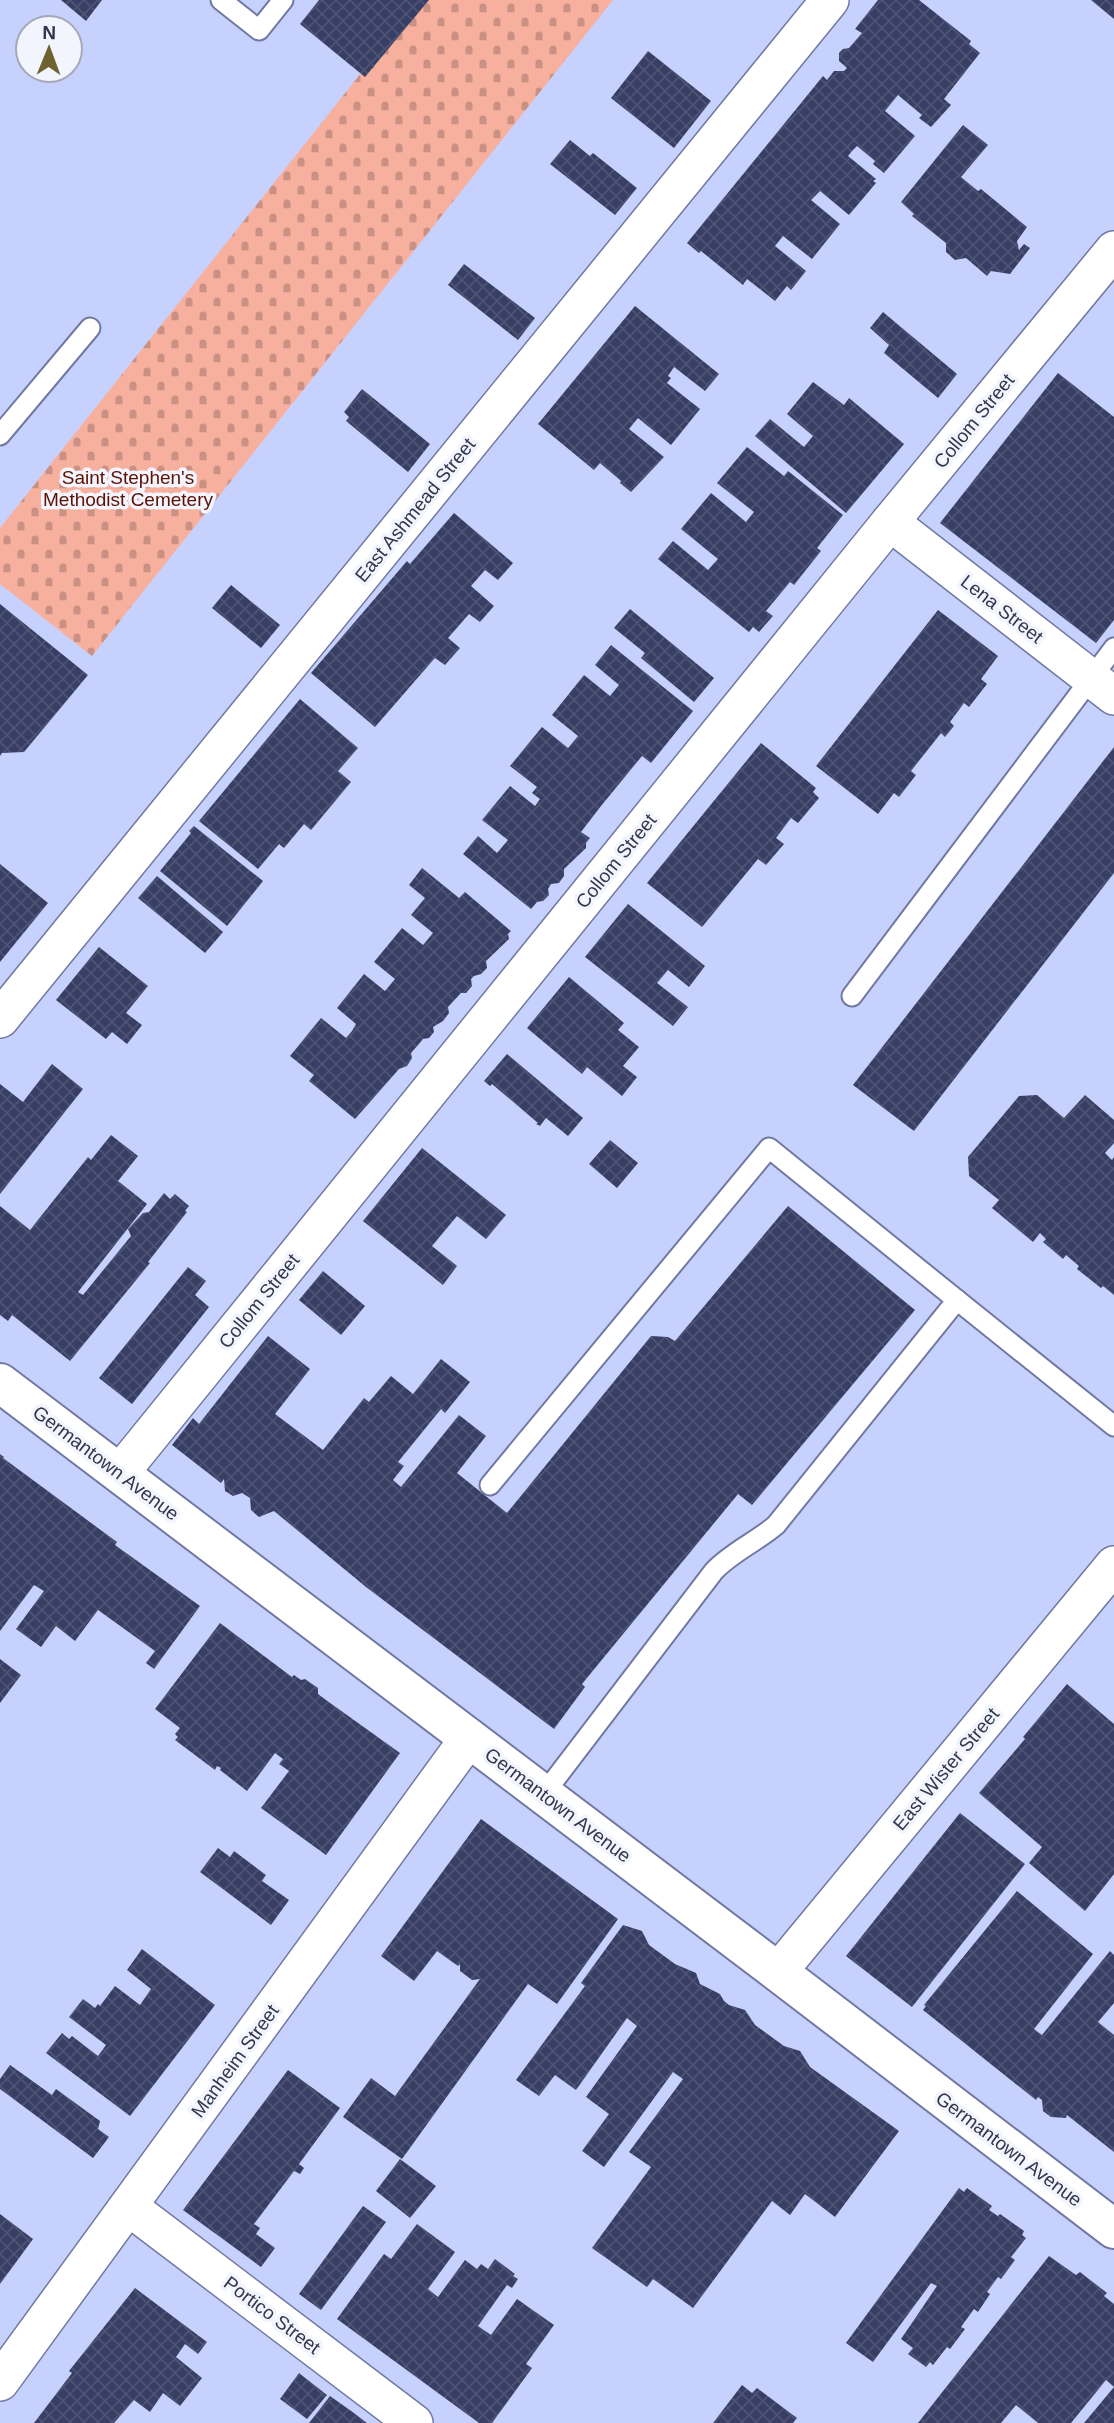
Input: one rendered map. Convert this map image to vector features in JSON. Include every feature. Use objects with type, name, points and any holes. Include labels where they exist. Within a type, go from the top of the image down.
[{"type":"main road","name":"Germantown Avenue","points":[[0,1383],[1114,2229]]},
{"type":"street","name":"East Ashmead Street","points":[[0,1019],[830,0]]},
{"type":"street","name":"Collom Street","points":[[120,1473],[890,522],[1114,250]]},
{"type":"street","name":"Lena Street","points":[[890,522],[1103,687]]},
{"type":"street","name":"East Wister Street","points":[[778,1972],[1114,1566]]},
{"type":"street","name":"Manheim Street","points":[[0,2382],[469,1738]]},
{"type":"street","name":"Portico Street","points":[[129,2207],[414,2423]]},
{"type":"lane","points":[[221,0],[259,30],[283,0]]},
{"type":"lane","points":[[0,435],[90,328]]},
{"type":"lane","points":[[852,996],[1103,687],[1114,648]]},
{"type":"lane","points":[[490,1485],[769,1148],[1114,1426]]},
{"type":"lane","points":[[543,1795],[714,1571],[727,1557],[776,1525],[957,1300]]},
{"type":"green space","name":"Saint Stephen's Methodist Cemetery","points":[[419,0],[613,0],[92,656],[0,584],[0,528]]},
{"type":"building","points":[[61,0],[102,0],[86,21],[84,14],[78,14]]},
{"type":"building","points":[[319,0],[429,0],[365,77],[300,24]]},
{"type":"building","points":[[878,0],[919,0],[971,41],[969,44],[980,53],[944,99],[951,105],[931,127],[919,118],[922,115],[898,95],[885,111],[915,136],[884,173],[873,164],[875,161],[857,146],[852,151],[848,156],[876,179],[873,181],[876,183],[849,215],[820,191],[811,200],[840,224],[812,259],[783,236],[775,246],[806,271],[791,290],[787,286],[775,301],[747,279],[743,285],[687,243],[823,76],[827,80],[834,71],[844,71],[847,68],[839,61],[839,53],[849,48],[862,33],[855,29]]},
{"type":"building","points":[[1091,0],[1114,0],[1114,19]]},
{"type":"building","points":[[648,51],[711,101],[674,148],[611,98]]},
{"type":"building","points":[[963,125],[988,145],[961,177],[978,191],[981,189],[1027,227],[1017,241],[1019,250],[1024,244],[1030,248],[1010,274],[991,271],[987,276],[966,258],[955,260],[946,252],[946,243],[912,216],[914,214],[901,202]]},
{"type":"building","points":[[570,140],[590,156],[593,153],[637,188],[615,215],[550,164]]},
{"type":"building","points":[[464,264],[535,318],[518,340],[448,285]]},
{"type":"building","points":[[635,306],[719,374],[705,391],[674,367],[667,383],[700,409],[671,445],[638,418],[633,424],[629,429],[664,457],[631,492],[600,463],[594,470],[538,424]]},
{"type":"building","points":[[883,312],[957,374],[938,398],[884,353],[889,345],[870,328]]},
{"type":"building","points":[[1058,373],[1114,417],[1114,620],[1096,643],[940,523]]},
{"type":"building","points":[[813,382],[844,405],[849,398],[904,444],[846,513],[755,436],[770,419],[804,447],[813,436],[787,414]]},
{"type":"building","points":[[362,389],[430,444],[408,472],[346,421],[349,417],[344,412]]},
{"type":"building","points":[[747,447],[784,476],[788,471],[843,515],[817,548],[821,551],[794,585],[790,582],[766,611],[773,616],[759,632],[753,627],[749,632],[658,559],[673,541],[708,570],[718,559],[681,529],[711,493],[746,522],[754,512],[717,483]]},
{"type":"building","points":[[454,513],[513,563],[498,580],[485,570],[471,586],[494,606],[480,622],[469,614],[448,638],[460,648],[445,665],[435,658],[375,727],[311,673],[407,561],[410,564]]},
{"type":"building","points":[[231,585],[280,625],[261,648],[212,608]]},
{"type":"building","points":[[0,604],[88,675],[24,752],[2,753],[0,756]]},
{"type":"building","points":[[630,609],[714,678],[694,702],[641,658],[645,653],[614,628]]},
{"type":"building","points":[[938,610],[998,656],[981,679],[987,684],[969,707],[964,703],[950,722],[954,726],[945,737],[941,733],[911,771],[916,775],[899,797],[894,793],[878,814],[816,766]]},
{"type":"building","points":[[611,645],[693,711],[651,763],[642,756],[601,806],[581,832],[590,838],[586,848],[564,869],[564,876],[559,883],[551,884],[549,895],[531,909],[463,854],[478,836],[497,853],[508,840],[482,820],[510,786],[535,806],[540,799],[532,793],[537,787],[510,766],[542,727],[568,748],[578,736],[552,715],[584,675],[610,696],[619,685],[595,665]]},
{"type":"building","points":[[300,699],[358,748],[338,771],[351,782],[311,830],[304,824],[284,848],[279,844],[258,869],[199,821]]},
{"type":"building","points":[[761,743],[816,788],[813,792],[819,798],[798,823],[791,818],[776,838],[784,844],[766,865],[758,859],[702,927],[647,883]]},
{"type":"building","points":[[1114,747],[1114,873],[914,1131],[853,1085]]},
{"type":"building","points":[[194,826],[263,881],[227,926],[160,871]]},
{"type":"building","points":[[0,864],[48,903],[0,962]]},
{"type":"building","points":[[422,868],[459,898],[465,892],[511,931],[508,934],[509,939],[486,961],[487,968],[471,979],[472,986],[466,993],[461,993],[448,1007],[449,1013],[433,1027],[434,1032],[429,1038],[423,1039],[411,1053],[412,1058],[407,1066],[399,1069],[355,1119],[309,1081],[314,1075],[290,1056],[321,1018],[346,1038],[356,1024],[337,1008],[364,974],[385,991],[395,979],[374,962],[402,928],[423,945],[433,933],[411,915],[425,898],[409,885]]},
{"type":"building","points":[[157,876],[223,932],[205,953],[138,898]]},
{"type":"building","points":[[628,904],[705,966],[689,987],[668,970],[657,983],[688,1007],[673,1026],[585,957]]},
{"type":"building","points":[[99,947],[148,986],[126,1013],[142,1025],[127,1044],[112,1032],[106,1039],[56,1000]]},
{"type":"building","points":[[569,977],[624,1023],[618,1030],[639,1047],[623,1066],[637,1077],[622,1096],[587,1067],[582,1074],[527,1028]]},
{"type":"building","points":[[507,1054],[583,1118],[568,1136],[546,1118],[540,1126],[536,1124],[538,1123],[492,1084],[490,1086],[484,1081]]},
{"type":"building","points":[[52,1064],[83,1089],[0,1194],[0,1084],[23,1102]]},
{"type":"building","points":[[1037,1095],[1064,1118],[1085,1095],[1114,1120],[1114,1143],[1105,1153],[1112,1160],[1114,1157],[1114,1295],[1077,1269],[1079,1266],[1066,1255],[1063,1259],[1043,1242],[1046,1239],[1040,1233],[1033,1242],[992,1208],[999,1200],[969,1176],[968,1157],[1019,1096]]},
{"type":"building","points":[[111,1135],[138,1156],[118,1181],[147,1204],[78,1292],[83,1295],[131,1236],[128,1229],[143,1213],[149,1212],[164,1193],[170,1199],[175,1194],[189,1206],[148,1262],[150,1263],[70,1361],[12,1315],[8,1321],[0,1315],[0,1206],[30,1230],[88,1157],[91,1160]]},
{"type":"building","points":[[610,1140],[638,1163],[617,1188],[589,1164]]},
{"type":"building","points":[[422,1148],[506,1215],[486,1239],[457,1216],[432,1246],[457,1266],[443,1285],[363,1221]]},
{"type":"building","points":[[788,1206],[915,1310],[752,1505],[738,1494],[582,1684],[585,1687],[554,1729],[366,1587],[274,1511],[259,1517],[251,1510],[250,1498],[242,1493],[233,1496],[225,1491],[224,1479],[221,1483],[172,1445],[193,1418],[199,1424],[268,1336],[310,1369],[275,1414],[323,1450],[364,1398],[369,1402],[391,1376],[413,1394],[441,1359],[470,1382],[445,1413],[441,1409],[398,1462],[404,1466],[393,1480],[401,1487],[459,1415],[486,1436],[457,1473],[507,1513],[651,1336],[668,1337],[675,1341]]},
{"type":"building","points":[[188,1267],[206,1281],[195,1295],[209,1307],[132,1404],[99,1378]]},
{"type":"building","points":[[323,1271],[365,1306],[341,1335],[299,1300]]},
{"type":"building","points":[[0,1454],[117,1542],[115,1545],[200,1606],[154,1669],[146,1663],[155,1651],[98,1610],[75,1641],[56,1626],[41,1647],[16,1629],[44,1591],[34,1585],[0,1631]]},
{"type":"building","points":[[220,1623],[292,1677],[294,1675],[301,1680],[305,1679],[318,1688],[318,1694],[400,1753],[326,1855],[261,1808],[289,1771],[279,1764],[283,1759],[275,1753],[247,1791],[220,1770],[221,1768],[217,1766],[215,1770],[175,1740],[178,1737],[175,1734],[180,1728],[155,1709]]},
{"type":"building","points":[[0,1659],[21,1675],[0,1703]]},
{"type":"building","points":[[1067,1684],[1114,1724],[1114,1874],[1085,1911],[1029,1863],[1042,1847],[979,1793]]},
{"type":"building","points":[[960,1813],[1025,1864],[912,2007],[846,1956]]},
{"type":"building","points":[[481,1819],[618,1919],[557,2004],[528,1984],[402,2159],[343,2117],[371,2078],[395,2096],[480,1979],[472,1980],[460,1971],[460,1964],[458,1966],[437,1951],[414,1981],[381,1956]]},
{"type":"building","points":[[218,1848],[230,1857],[234,1851],[266,1875],[262,1881],[289,1900],[271,1925],[200,1872]]},
{"type":"building","points":[[1017,1891],[1093,1954],[1034,2029],[1042,2035],[1110,1951],[1114,1955],[1114,2003],[1098,2022],[1114,2035],[1114,2152],[1067,2115],[1066,2118],[1051,2117],[1043,2111],[1042,2100],[1038,2097],[1036,2100],[923,2010],[926,2006],[924,2005]]},
{"type":"building","points":[[623,1925],[642,1931],[649,1945],[675,1964],[696,1973],[700,1984],[720,1994],[729,2005],[745,2010],[755,2025],[784,2046],[800,2051],[810,2067],[899,2131],[835,2217],[805,2194],[790,2215],[772,2201],[693,2308],[653,2279],[647,2287],[592,2248],[651,2167],[629,2152],[683,2079],[673,2072],[604,2167],[582,2151],[609,2114],[586,2097],[637,2026],[627,2018],[576,2090],[555,2075],[539,2096],[516,2080],[585,1986],[581,1983]]},
{"type":"building","points":[[142,1949],[215,2005],[130,2116],[46,2053],[62,2033],[69,2039],[72,2036],[98,2056],[106,2045],[69,2017],[83,1999],[95,2008],[98,2004],[100,2006],[115,1986],[140,2005],[151,1989],[127,1970]]},
{"type":"building","points":[[10,2065],[52,2095],[56,2089],[100,2121],[98,2129],[109,2137],[93,2158],[0,2089],[0,2079]]},
{"type":"building","points":[[288,2070],[340,2108],[299,2164],[304,2168],[300,2174],[294,2171],[254,2224],[260,2228],[256,2234],[275,2248],[261,2267],[183,2210]]},
{"type":"building","points":[[400,2159],[436,2186],[410,2218],[376,2191]]},
{"type":"building","points":[[959,2188],[964,2192],[967,2188],[992,2206],[989,2210],[998,2216],[1000,2214],[1024,2231],[1022,2235],[1026,2238],[1011,2257],[1015,2260],[987,2292],[990,2294],[978,2312],[974,2309],[961,2327],[965,2329],[933,2365],[930,2362],[926,2367],[908,2354],[913,2348],[901,2339],[937,2286],[931,2283],[873,2362],[846,2343]]},
{"type":"building","points":[[363,2206],[386,2222],[321,2310],[299,2294]]},
{"type":"building","points":[[0,2214],[33,2239],[0,2284]]},
{"type":"building","points":[[417,2224],[455,2252],[428,2289],[438,2297],[465,2260],[477,2269],[481,2264],[488,2269],[495,2259],[518,2279],[512,2288],[507,2285],[478,2326],[491,2335],[517,2299],[554,2325],[526,2364],[532,2368],[492,2423],[479,2423],[337,2319],[384,2254],[391,2259]]},
{"type":"building","points":[[1049,2256],[1076,2275],[1080,2272],[1107,2293],[1104,2296],[1114,2304],[1114,2387],[1106,2380],[1071,2423],[1038,2423],[1016,2405],[1001,2423],[918,2423]]},
{"type":"building","points":[[135,2288],[207,2342],[198,2354],[185,2344],[176,2357],[202,2378],[180,2406],[163,2393],[150,2412],[134,2400],[114,2423],[34,2423],[72,2373],[69,2371]]},
{"type":"building","points":[[299,2373],[327,2395],[307,2419],[280,2399]]},
{"type":"building","points":[[742,2385],[752,2393],[757,2388],[797,2418],[793,2423],[713,2423]]},
{"type":"building","points":[[1114,2387],[1114,2423],[1084,2423]]},
{"type":"building","points":[[330,2396],[354,2413],[367,2423],[309,2423]]}]
